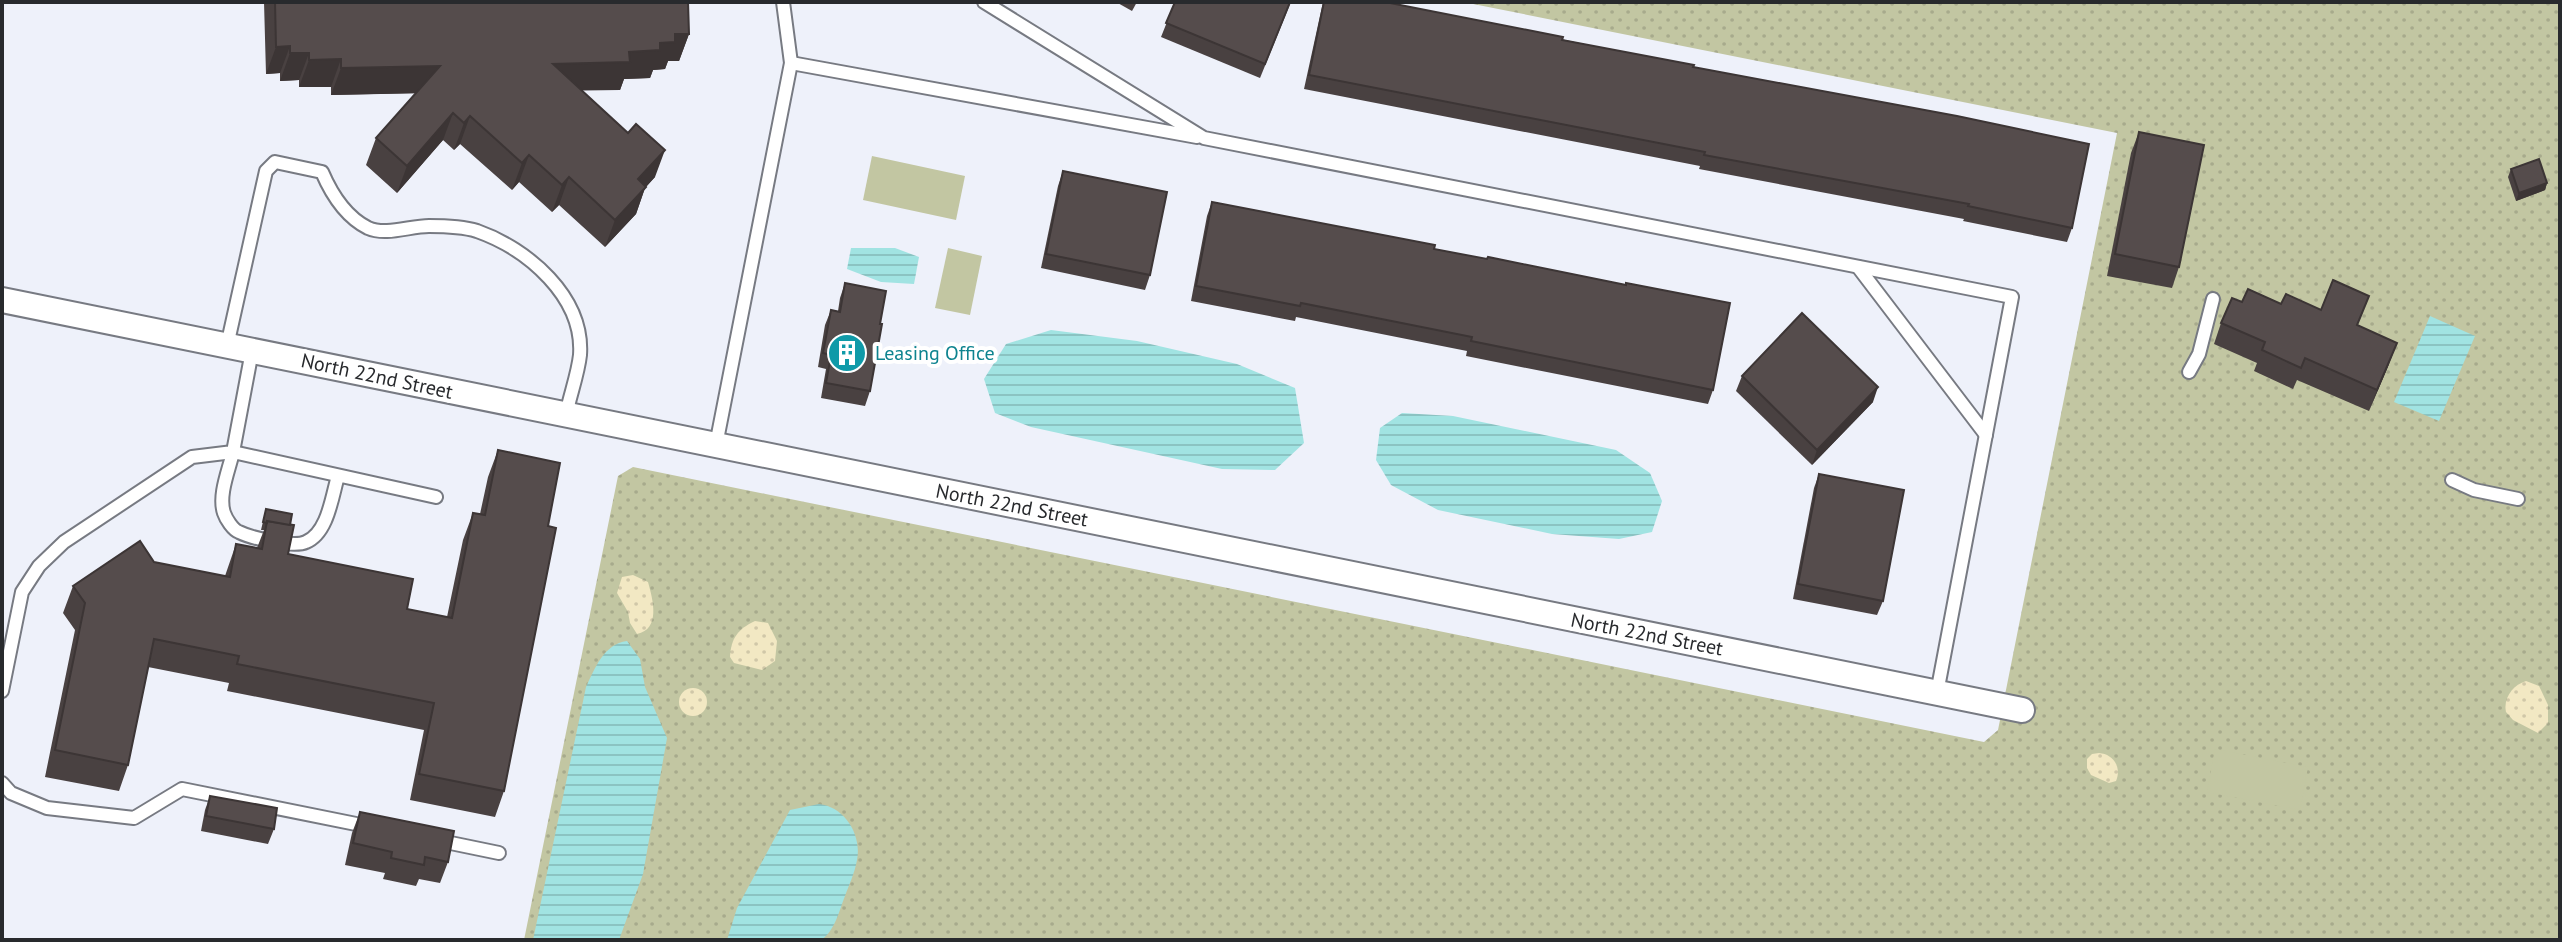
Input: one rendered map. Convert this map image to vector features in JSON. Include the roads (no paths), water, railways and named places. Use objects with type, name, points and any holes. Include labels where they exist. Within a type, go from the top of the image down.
[{"type":"street","name":"North 22nd Street","points":[[2,300],[2022,710]]},
{"type":"lane","points":[[716,445],[791,63],[783,2]]},
{"type":"lane","points":[[984,2],[1204,138]]},
{"type":"lane","points":[[791,63],[1204,138],[2012,297],[1937,693]]},
{"type":"lane","points":[[227,346],[266,171],[275,162],[322,172],[331,193],[347,211],[369,228],[389,230],[429,226],[476,230],[514,249],[543,271],[574,312],[580,354],[566,415]]},
{"type":"lane","points":[[1858,267],[1986,435]]},
{"type":"lane","points":[[2189,372],[2202,345],[2213,299]]},
{"type":"lane","points":[[252,351],[222,500],[224,515],[236,532],[292,545],[308,542],[321,528],[328,513],[338,476]]},
{"type":"lane","points":[[2,691],[22,592],[39,566],[64,542],[192,457],[233,452],[436,497]]},
{"type":"lane","points":[[2452,480],[2474,490],[2518,499]]},
{"type":"lane","points":[[2,783],[11,793],[47,808],[134,818],[182,789],[378,828]]},
{"type":"lane","points":[[424,838],[499,853]]},
{"type":"place","name":"Leasing Office","points":[[847,353]]}]
